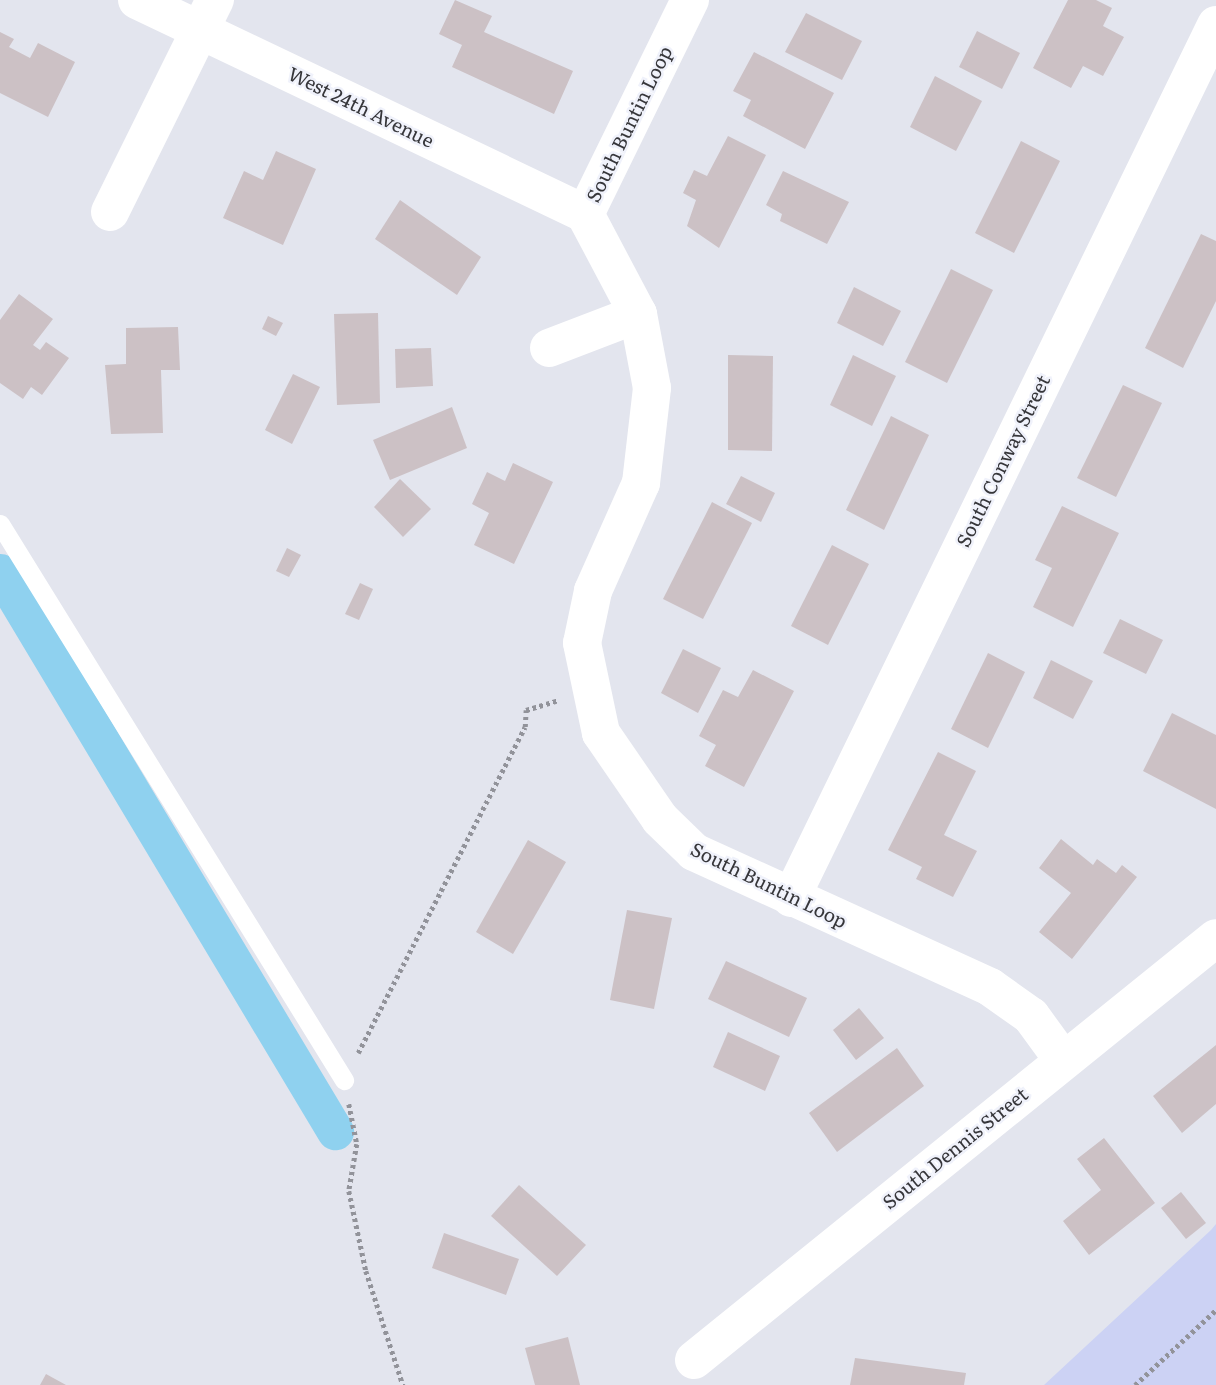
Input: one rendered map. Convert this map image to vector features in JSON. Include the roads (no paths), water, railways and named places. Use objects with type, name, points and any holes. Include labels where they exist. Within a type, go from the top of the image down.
[{"type":"street","name":"West 24th Avenue","points":[[137,0],[207,15],[584,215]]},
{"type":"street","name":"South Buntin Loop","points":[[690,0],[584,215],[638,314],[652,388],[650,435],[641,483],[593,590],[582,643],[601,733],[660,819],[694,852],[990,987],[1031,1016],[1063,1060]]},
{"type":"street","points":[[110,212],[207,15]]},
{"type":"street","name":"South Conway Street","points":[[791,898],[1216,24]]},
{"type":"street","points":[[549,348],[638,314]]},
{"type":"street","name":"South Dennis Street","points":[[695,1360],[1216,938]]},
{"type":"lane","points":[[0,523],[344,1080]]},
{"type":"waterway","points":[[0,572],[335,1131]]}]
